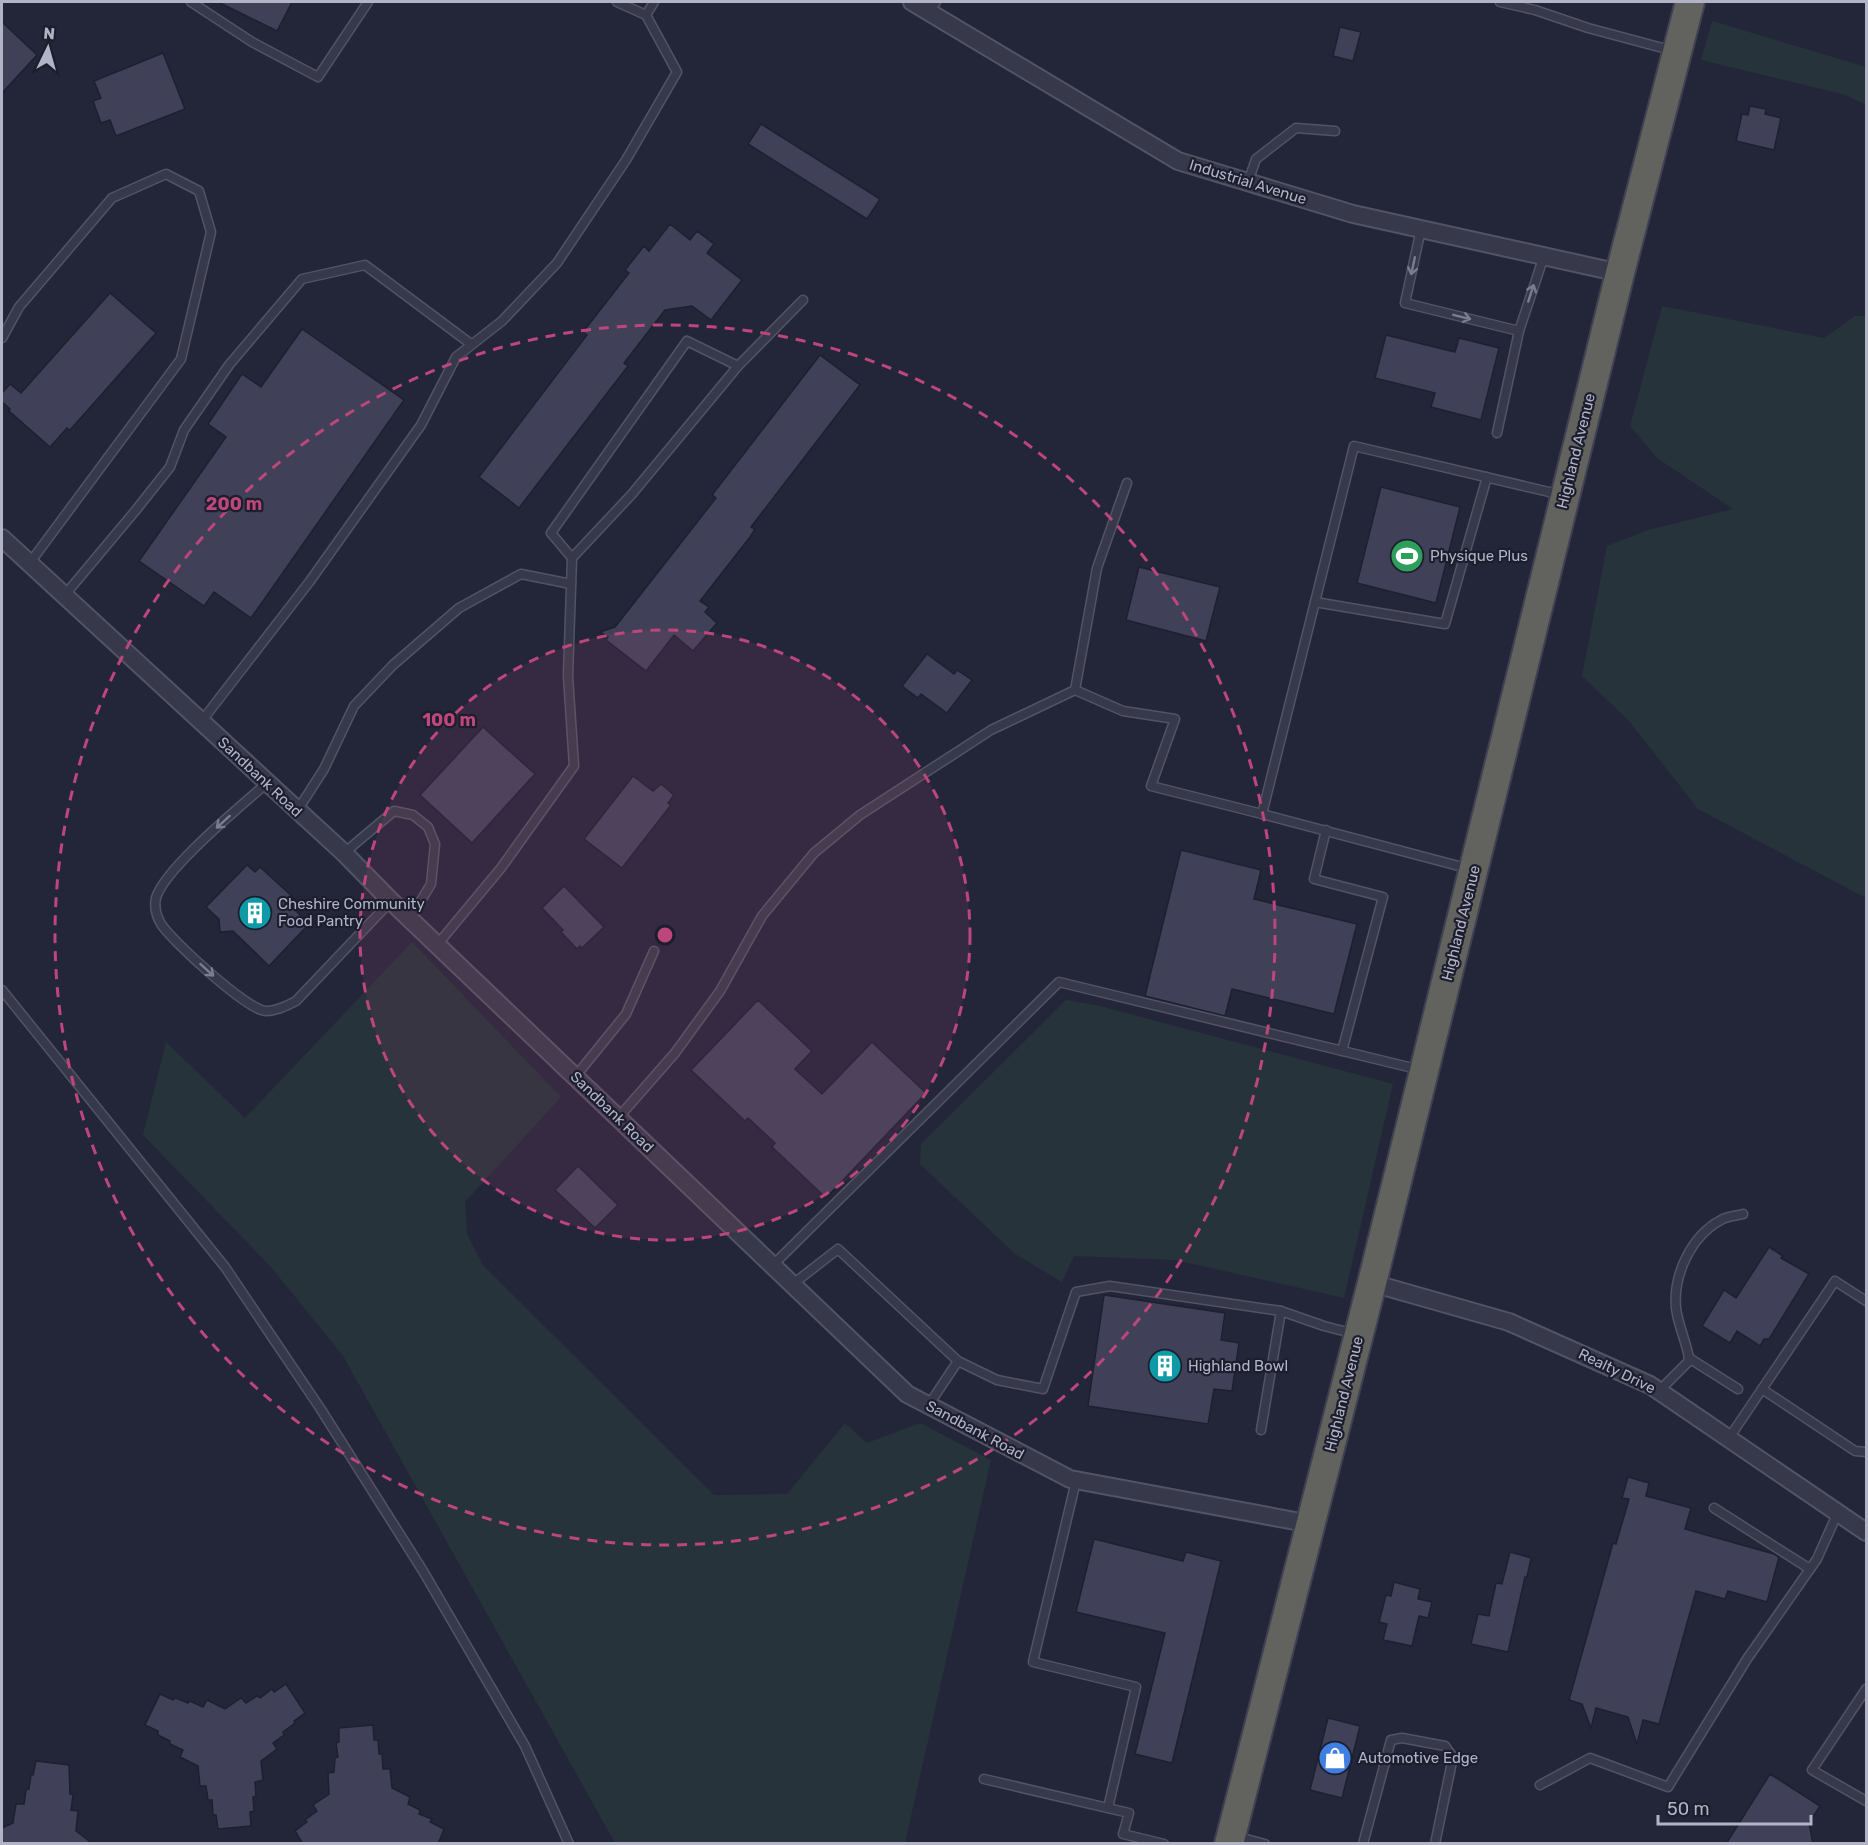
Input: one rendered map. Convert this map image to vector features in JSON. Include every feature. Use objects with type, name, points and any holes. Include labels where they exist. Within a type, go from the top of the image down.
[{"type":"highway","name":"Highland Avenue","points":[[1230,1839],[1359,1335],[1620,273],[1690,2]]},
{"type":"street","name":"Industrial Avenue","points":[[912,2],[932,7],[1178,161],[1353,214],[1620,273]]},
{"type":"street","name":"Sandbank Road","points":[[2,538],[344,853],[391,902],[907,1394],[1076,1481],[1311,1524]]},
{"type":"street","name":"Realty Drive","points":[[1372,1283],[1509,1322],[1650,1385],[1838,1512],[1864,1526]]},
{"type":"lane","points":[[191,2],[252,42],[318,77],[368,2]]},
{"type":"lane","points":[[201,722],[310,581],[421,425],[456,357],[501,321],[557,263],[626,160],[677,72],[646,15],[617,2]]},
{"type":"lane","points":[[646,15],[654,2]]},
{"type":"lane","points":[[1500,2],[1535,10],[1588,28],[1677,52]]},
{"type":"lane","points":[[1248,182],[1256,159],[1296,128],[1335,131]]},
{"type":"lane","points":[[2,338],[19,307],[112,198],[166,174],[199,190],[212,232],[181,359],[29,564]]},
{"type":"lane","points":[[1421,229],[1406,303],[1519,330]]},
{"type":"lane","points":[[1497,433],[1519,330],[1544,256]]},
{"type":"lane","points":[[64,596],[170,467],[184,430],[229,365],[302,279],[364,265],[471,344]]},
{"type":"lane","points":[[572,558],[632,494],[738,366],[803,300]]},
{"type":"lane","points":[[437,945],[501,868],[574,766],[568,676],[572,558],[552,533],[687,341],[738,366]]},
{"type":"lane","points":[[1262,814],[1354,446],[1565,496]]},
{"type":"lane","points":[[1315,602],[1445,624],[1487,477]]},
{"type":"lane","points":[[1075,690],[1097,568],[1127,483]]},
{"type":"lane","points":[[297,811],[324,769],[354,706],[393,665],[459,608],[520,574],[571,584]]},
{"type":"lane","points":[[618,1118],[675,1053],[720,992],[762,916],[814,854],[860,815],[991,730],[1075,690],[1123,711],[1175,719],[1151,786],[1473,870]]},
{"type":"lane","points":[[267,783],[200,843],[167,877],[159,891],[155,906],[160,922],[170,937],[241,1000],[265,1012],[283,1008],[296,1001],[391,902]]},
{"type":"lane","points":[[344,853],[394,811],[412,815],[428,827],[435,844],[431,884],[410,920]]},
{"type":"lane","points":[[1326,830],[1314,879],[1383,897],[1342,1051]]},
{"type":"lane","points":[[575,1077],[626,1014],[654,951]]},
{"type":"lane","points":[[773,1265],[1059,982],[1424,1071]]},
{"type":"lane","points":[[2,990],[225,1267],[320,1408],[423,1571],[525,1746],[569,1844]]},
{"type":"lane","points":[[1659,1391],[1688,1362],[1689,1358],[1676,1308],[1680,1268],[1686,1256],[1716,1223],[1727,1217],[1743,1214]]},
{"type":"lane","points":[[793,1284],[838,1249],[958,1361],[997,1380],[1043,1389],[1076,1292],[1110,1286],[1281,1311],[1359,1335]]},
{"type":"lane","points":[[1729,1438],[1835,1281],[1866,1301]]},
{"type":"lane","points":[[1261,1430],[1281,1311]]},
{"type":"lane","points":[[1689,1358],[1738,1389]]},
{"type":"lane","points":[[928,1406],[958,1361]]},
{"type":"lane","points":[[1762,1389],[1855,1450],[1866,1452]]},
{"type":"lane","points":[[1076,1481],[1033,1662],[1136,1688],[1108,1809]]},
{"type":"lane","points":[[1714,1508],[1810,1569]]},
{"type":"lane","points":[[1540,1785],[1590,1758],[1668,1787],[1747,1659],[1817,1559],[1838,1512]]},
{"type":"lane","points":[[1866,1689],[1812,1770],[1866,1802]]},
{"type":"lane","points":[[1363,1844],[1391,1740],[1402,1738],[1445,1746],[1453,1757],[1435,1844]]},
{"type":"lane","points":[[984,1779],[1129,1813],[1123,1834],[1164,1844]]},
{"type":"lane","points":[[1230,1839],[1265,1844]]},
{"type":"shaded area","points":[[1712,21],[1866,67],[1866,105],[1846,95],[1701,60]]},
{"type":"shaded area","points":[[1662,306],[1824,338],[1855,316],[1866,316],[1866,898],[1698,809],[1629,721],[1582,676],[1607,546],[1648,530],[1733,509],[1657,458],[1630,426]]},
{"type":"shaded area","points":[[412,942],[561,1097],[465,1202],[467,1234],[483,1265],[714,1495],[787,1494],[845,1423],[867,1443],[920,1423],[991,1460],[905,1843],[615,1843],[343,1356],[271,1267],[143,1135],[166,1042],[245,1118]]},
{"type":"shaded area","points":[[1066,1000],[1096,1005],[1393,1084],[1344,1298],[1175,1260],[1074,1256],[1062,1282],[1015,1254],[920,1164],[921,1144]]},
{"type":"building","points":[[218,2],[292,2],[277,31]]},
{"type":"building","points":[[2,22],[37,55],[2,93]]},
{"type":"building","points":[[1340,27],[1361,32],[1353,61],[1333,56]]},
{"type":"building","points":[[163,53],[185,109],[116,136],[110,120],[101,123],[93,101],[101,98],[94,81]]},
{"type":"building","points":[[1750,106],[1766,109],[1765,114],[1781,118],[1774,150],[1736,141],[1742,114],[1748,115]]},
{"type":"building","points":[[761,124],[880,199],[867,219],[748,144]]},
{"type":"building","points":[[670,224],[690,240],[697,231],[714,244],[707,253],[742,280],[711,320],[692,306],[665,310],[624,363],[628,366],[519,508],[479,477],[587,335],[583,332],[629,273],[625,270],[644,246],[649,251]]},
{"type":"building","points":[[110,293],[156,333],[70,430],[67,428],[50,447],[9,411],[10,409],[2,402],[2,393],[10,384],[21,393]]},
{"type":"building","points":[[302,329],[404,400],[251,618],[214,592],[204,606],[139,561],[226,437],[208,424],[242,374],[261,387]]},
{"type":"building","points":[[1386,335],[1455,352],[1459,338],[1499,348],[1481,420],[1431,407],[1435,393],[1375,378]]},
{"type":"building","points":[[820,355],[860,385],[751,527],[755,529],[750,537],[700,601],[709,607],[705,612],[717,623],[693,651],[674,635],[646,671],[606,640],[608,637],[600,632],[615,627],[716,498],[712,495]]},
{"type":"building","name":"Physique Plus","points":[[1381,487],[1460,507],[1436,603],[1357,583]]},
{"type":"building","points":[[1139,567],[1220,587],[1206,641],[1126,620]]},
{"type":"building","points":[[927,654],[954,674],[957,670],[972,680],[947,713],[921,694],[918,698],[902,686]]},
{"type":"building","points":[[483,727],[535,774],[472,843],[420,795]]},
{"type":"building","points":[[633,776],[653,791],[661,784],[674,795],[668,803],[671,805],[622,868],[584,839]]},
{"type":"building","points":[[1181,850],[1261,870],[1254,899],[1357,924],[1334,1014],[1232,989],[1225,1016],[1145,996]]},
{"type":"building","name":"Cheshire Community Food Pantry","points":[[247,865],[255,872],[260,867],[294,898],[289,904],[309,924],[269,966],[233,931],[220,932],[219,919],[206,907]]},
{"type":"building","points":[[564,886],[604,927],[582,948],[580,946],[577,949],[542,908]]},
{"type":"building","points":[[758,1000],[812,1051],[795,1069],[822,1094],[872,1042],[926,1093],[826,1198],[772,1147],[775,1143],[748,1118],[745,1121],[691,1070]]},
{"type":"building","points":[[578,1166],[618,1205],[595,1228],[555,1190]]},
{"type":"building","points":[[1769,1247],[1783,1256],[1781,1258],[1809,1274],[1769,1339],[1764,1339],[1760,1346],[1737,1331],[1730,1343],[1702,1326],[1724,1290],[1736,1298]]},
{"type":"building","name":"Highland Bowl","points":[[1104,1295],[1225,1313],[1221,1340],[1239,1343],[1232,1391],[1214,1389],[1208,1424],[1088,1406]]},
{"type":"building","points":[[1628,1477],[1649,1483],[1646,1496],[1691,1508],[1685,1529],[1779,1557],[1767,1602],[1728,1591],[1725,1599],[1696,1591],[1659,1724],[1643,1720],[1637,1744],[1628,1717],[1596,1708],[1591,1728],[1582,1704],[1569,1700],[1613,1543],[1616,1544],[1629,1499],[1622,1498]]},
{"type":"building","points":[[1094,1539],[1183,1561],[1186,1552],[1221,1561],[1172,1763],[1135,1754],[1165,1633],[1076,1612]]},
{"type":"building","points":[[1510,1552],[1531,1558],[1508,1652],[1471,1644],[1478,1614],[1489,1616],[1496,1583],[1502,1584]]},
{"type":"building","points":[[1394,1582],[1420,1589],[1418,1599],[1432,1602],[1428,1618],[1419,1616],[1412,1646],[1383,1640],[1387,1624],[1379,1622],[1386,1595],[1391,1596]]},
{"type":"building","points":[[286,1684],[305,1713],[273,1743],[277,1749],[261,1761],[263,1780],[255,1782],[254,1811],[250,1812],[251,1826],[218,1829],[216,1815],[213,1815],[212,1800],[208,1800],[206,1786],[200,1786],[198,1766],[180,1757],[183,1750],[158,1735],[158,1731],[145,1725],[160,1694],[173,1700],[176,1698],[188,1703],[190,1701],[203,1707],[207,1700],[225,1709],[241,1698],[246,1703],[257,1696],[260,1698],[272,1689],[274,1692]]},
{"type":"building","name":"Automotive Edge","points":[[1328,1718],[1360,1726],[1342,1798],[1310,1790]]},
{"type":"building","points":[[373,1725],[374,1740],[378,1740],[379,1754],[382,1754],[383,1769],[390,1769],[392,1788],[410,1797],[408,1804],[420,1810],[419,1814],[432,1819],[430,1822],[444,1829],[438,1844],[303,1844],[295,1831],[317,1811],[313,1805],[329,1794],[328,1773],[334,1772],[335,1758],[338,1757],[336,1743],[339,1742],[339,1728]]},
{"type":"building","points":[[36,1761],[69,1765],[70,1794],[73,1795],[71,1810],[78,1811],[76,1831],[93,1844],[2,1844],[2,1828],[13,1823],[16,1804],[24,1804],[26,1790],[29,1789]]},
{"type":"building","points":[[1770,1774],[1820,1806],[1809,1823],[1813,1844],[1726,1844]]},
{"type":"place","name":"Physique Plus","points":[[1407,556]]},
{"type":"place","name":"Cheshire Community Food Pantry","points":[[255,913]]},
{"type":"place","name":"Highland Bowl","points":[[1165,1366]]},
{"type":"place","name":"Automotive Edge","points":[[1335,1758]]}]
